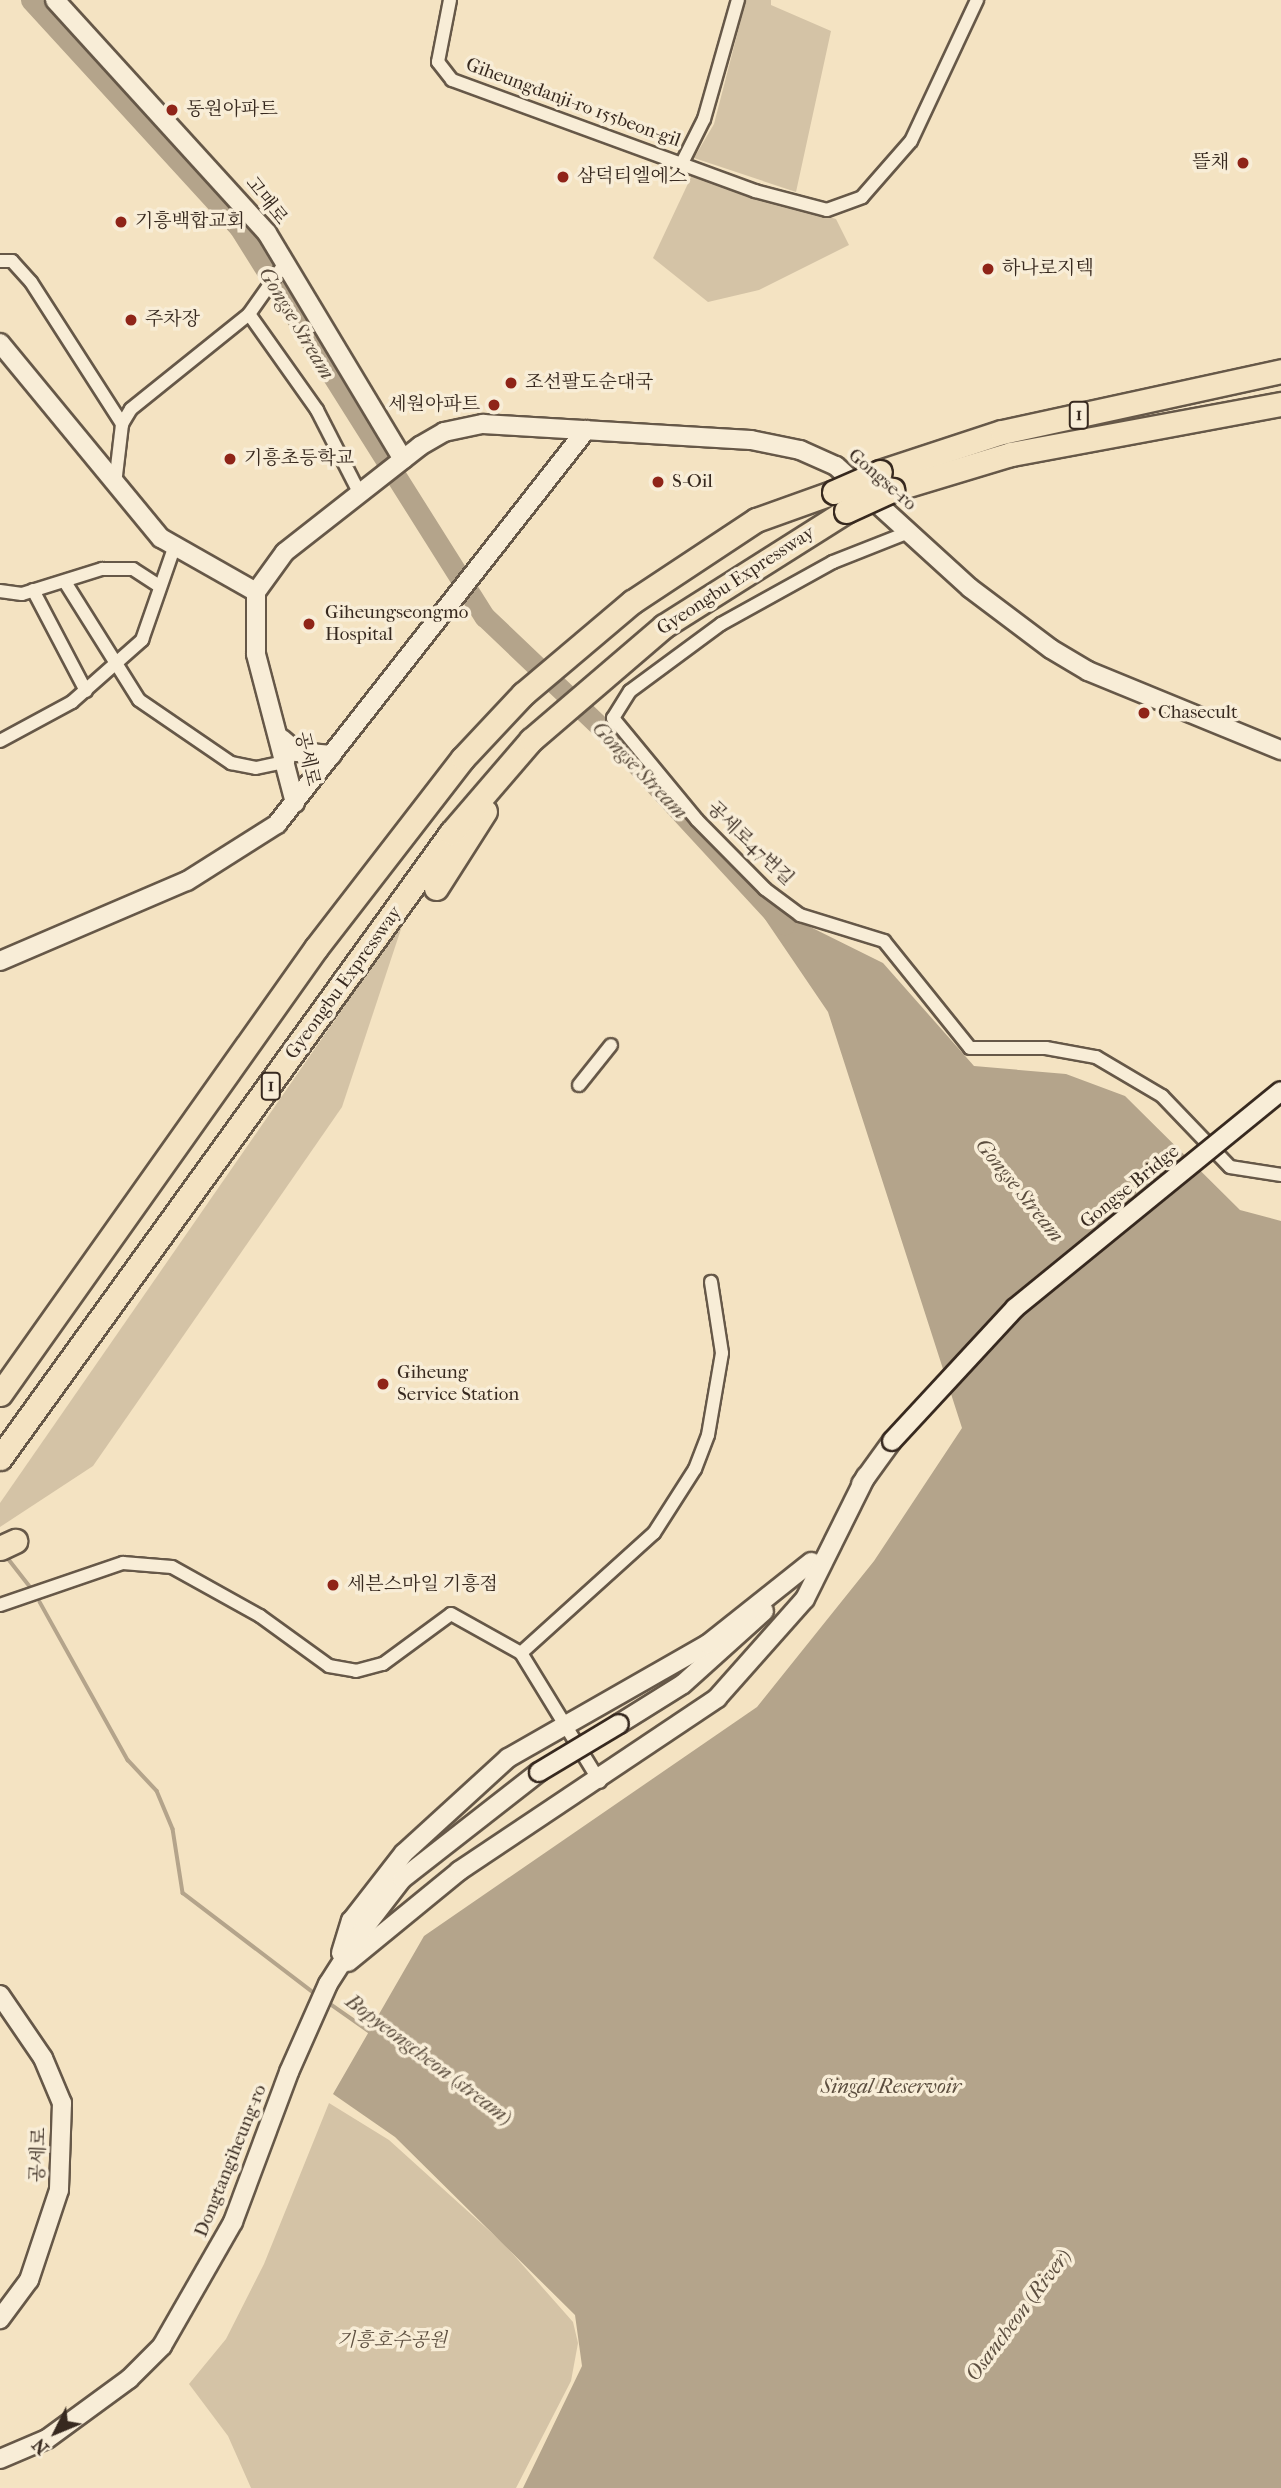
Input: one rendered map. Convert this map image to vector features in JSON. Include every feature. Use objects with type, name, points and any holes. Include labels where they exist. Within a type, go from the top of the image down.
[{"type":"highway","name":"1","points":[[840,502],[1002,432],[1281,371]]},
{"type":"highway","name":"1","points":[[886,481],[1011,454],[1281,404]]},
{"type":"highway","name":"Gyeongbu Expressway","points":[[0,1394],[316,948],[463,758],[523,694],[632,602],[756,520],[840,502]]},
{"type":"highway","name":"Gyeongbu Expressway","points":[[0,1458],[451,833],[531,740],[595,680],[840,502]]},
{"type":"highway","points":[[436,888],[531,740]]},
{"type":"street","name":"고매로","points":[[55,0],[221,177],[285,263],[403,459]]},
{"type":"street","name":"Giheungdanji-ro 155beon-gil","points":[[450,0],[438,62],[452,80],[682,163],[827,211],[852,205],[911,141],[977,0]]},
{"type":"street","points":[[682,163],[704,119],[738,0]]},
{"type":"street","points":[[0,261],[12,261],[31,282],[122,424]]},
{"type":"street","points":[[115,484],[122,424],[131,409],[249,314],[285,263]]},
{"type":"street","points":[[249,314],[317,410],[364,488],[403,459]]},
{"type":"street","points":[[0,342],[115,484],[174,548],[256,592]]},
{"type":"street","name":"Gongse-ro","points":[[403,459],[444,432],[482,424],[751,440],[800,450],[836,466],[909,532],[1051,649],[1088,671],[1281,750]]},
{"type":"street","points":[[295,803],[586,430]]},
{"type":"street","name":"공세로","points":[[0,961],[187,881],[277,824],[295,803],[288,761],[251,627],[256,592],[285,552],[364,488]]},
{"type":"street","name":"공세로47번길","points":[[909,532],[833,562],[732,617],[630,691],[614,718],[697,820],[765,889],[800,915],[884,941],[970,1048],[1046,1048],[1096,1057],[1162,1096],[1230,1167],[1281,1175]]},
{"type":"street","points":[[0,741],[34,727],[86,691],[114,669],[142,640],[174,548]]},
{"type":"street","points":[[0,591],[33,590],[102,569],[133,569],[159,586]]},
{"type":"street","points":[[65,582],[114,669],[139,700],[231,763],[256,768],[288,761]]},
{"type":"street","points":[[33,590],[86,691]]},
{"type":"street","points":[[281,738],[297,752],[332,755]]},
{"type":"street","points":[[579,1085],[611,1045]]},
{"type":"street","name":"Gongse Bridge","points":[[866,1476],[892,1441],[1015,1308],[1281,1091]]},
{"type":"street","points":[[521,1653],[654,1533],[695,1469],[708,1435],[722,1353],[711,1282]]},
{"type":"street","points":[[331,1979],[402,1879],[539,1772],[619,1724],[730,1647],[811,1562],[866,1476]]},
{"type":"street","points":[[331,1979],[458,1871],[674,1732],[759,1658],[805,1599],[866,1476]]},
{"type":"street","points":[[331,1979],[351,1921],[404,1853],[508,1758],[563,1723],[708,1644],[811,1562]]},
{"type":"street","points":[[0,1605],[123,1563],[172,1567],[260,1616],[329,1666],[356,1671],[383,1664],[451,1614],[521,1653],[600,1782]]},
{"type":"street","name":"Dongtangiheung-ro","points":[[0,2459],[47,2439],[129,2379],[162,2346],[233,2222],[289,2072],[331,1979]]},
{"type":"street","name":"공세로","points":[[0,1995],[43,2058],[62,2103],[59,2190],[29,2280],[0,2319]]},
{"type":"green space","points":[[746,0],[771,0],[771,5],[831,31],[796,192],[694,158],[714,124]]},
{"type":"green space","points":[[692,175],[836,219],[849,245],[759,290],[708,302],[653,258]]},
{"type":"green space","points":[[404,920],[342,1107],[93,1466],[0,1527],[0,1503]]},
{"type":"green space","name":"기흥호수공원","points":[[329,2103],[389,2140],[504,2244],[573,2322],[578,2343],[571,2381],[516,2488],[251,2488],[228,2436],[189,2384],[226,2339],[264,2264]]},
{"type":"water","name":"Singal Reservoir","points":[[750,897],[883,963],[974,1066],[1066,1074],[1125,1096],[1240,1210],[1281,1221],[1281,2488],[523,2488],[582,2366],[575,2315],[395,2137],[333,2094],[424,1936],[757,1707],[874,1561],[962,1428],[828,1012]]},
{"type":"waterway","name":"Gongse Stream","points":[[31,0],[239,227],[485,617],[614,740],[784,924]]},
{"type":"waterway","name":"Bopyeongcheon (stream)","points":[[7,1557],[29,1585]]},
{"type":"waterway","name":"Bopyeongcheon (stream)","points":[[40,1602],[128,1760],[157,1791],[173,1829],[183,1893],[317,1995]]},
{"type":"waterway","name":"Bopyeongcheon (stream)","points":[[326,2001],[369,2031]]},
{"type":"place","name":"동원아파트","points":[[172,110]]},
{"type":"place","name":"뜰채","points":[[1243,163]]},
{"type":"place","name":"삼덕티엘에스","points":[[563,177]]},
{"type":"place","name":"기흥백합교회","points":[[121,222]]},
{"type":"place","name":"하나로지텍","points":[[988,269]]},
{"type":"place","name":"주차장","points":[[131,320]]},
{"type":"place","name":"조선팔도순대국","points":[[511,383]]},
{"type":"place","name":"세원아파트","points":[[494,405]]},
{"type":"place","name":"기흥초등학교","points":[[230,459]]},
{"type":"place","name":"S-Oil","points":[[658,482]]},
{"type":"place","name":"Giheungseongmo Hospital","points":[[309,624]]},
{"type":"place","name":"Chasecult","points":[[1144,713]]},
{"type":"place","name":"Giheung Service Station","points":[[383,1384]]},
{"type":"place","name":"세븐스마일 기흥점","points":[[333,1585]]},
{"type":"water label","name":"Osancheon (River)","points":[[1018,2315]]}]
